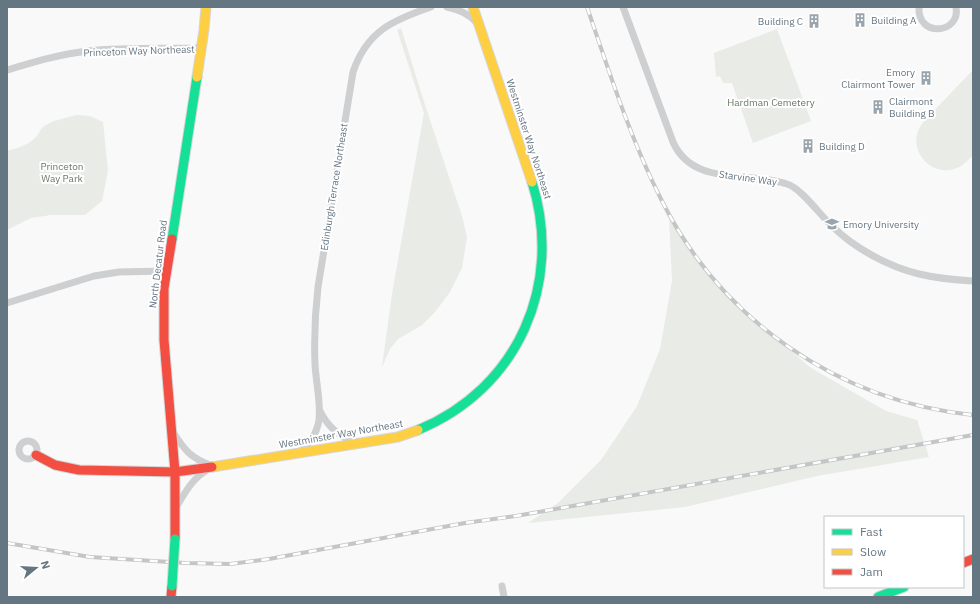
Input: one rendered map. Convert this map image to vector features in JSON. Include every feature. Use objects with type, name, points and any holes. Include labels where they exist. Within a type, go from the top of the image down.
[{"type":"street","name":"North Decatur Road","points":[[171,597],[175,539],[175,472],[164,340],[164,303],[166,271],[206,7]]},
{"type":"street","name":"Edinburgh Terrace Northeast","points":[[296,454],[305,449],[317,428],[319,410],[314,329],[317,294],[353,72],[365,47],[383,28],[398,19],[431,7]]},
{"type":"street","points":[[447,7],[460,10],[467,14],[478,25]]},
{"type":"street","name":"Westminster Way Northeast","points":[[36,455],[55,465],[79,470],[175,472],[296,454],[398,437],[418,430],[448,415],[470,400],[489,383],[512,353],[525,330],[536,298],[542,269],[543,236],[540,207],[532,181],[472,7]]},
{"type":"street","name":"Starvine Way","points":[[623,7],[673,142],[687,162],[697,168],[713,173],[774,180],[790,185],[836,229],[864,250],[890,263],[917,273],[932,277],[973,281]]},
{"type":"street","points":[[919,7],[919,14],[924,24],[938,30],[951,24],[956,16],[956,7]]},
{"type":"street","name":"Princeton Way Northeast","points":[[7,70],[39,60],[88,52],[201,48]]},
{"type":"street","points":[[7,303],[94,276],[119,272],[166,271]]},
{"type":"street","name":"Edinburgh Terrace Northeast","points":[[319,410],[325,422],[336,432],[346,439],[358,444]]},
{"type":"street","points":[[171,430],[188,453],[203,462],[214,466]]},
{"type":"street","name":"Westminster Way Northeast","points":[[175,509],[192,482],[202,473],[214,466]]},
{"type":"street","points":[[502,586],[504,597]]},
{"type":"street","points":[[878,597],[901,588]]},
{"type":"green space","points":[[401,28],[462,216],[467,237],[462,268],[450,292],[435,312],[422,325],[398,339],[390,349],[382,367],[392,294],[424,113],[397,30]]},
{"type":"green space","name":"Hardman Cemetery","points":[[777,29],[811,121],[753,143],[732,83],[723,83],[720,76],[716,77],[714,53]]},
{"type":"green space","points":[[973,70],[973,155],[960,167],[954,169],[938,169],[930,166],[924,160],[917,147],[916,139],[918,131],[926,120]]},
{"type":"green space","name":"Princeton Way Park","points":[[77,115],[90,116],[103,122],[108,171],[102,201],[85,215],[51,215],[31,218],[7,230],[7,151],[30,142],[37,136],[42,128],[49,123]]},
{"type":"green space","points":[[669,219],[711,279],[811,368],[886,411],[917,420],[929,457],[817,476],[685,507],[528,523],[558,503],[601,460],[637,406],[660,349],[672,281]]},
{"type":"railway","points":[[587,7],[621,104],[639,152],[650,176],[661,199],[686,242],[716,282],[750,317],[789,347],[831,372],[876,392],[923,407],[973,415]]},
{"type":"railway","points":[[7,543],[90,557],[230,564],[269,559],[465,523],[516,516],[973,435]]},
{"type":"traffic: fast","points":[[172,239],[197,77]]},
{"type":"traffic: fast","points":[[418,430],[453,412],[482,388],[506,360],[524,329],[536,294],[542,258],[540,220],[532,182]]},
{"type":"traffic: fast","points":[[172,586],[175,539]]},
{"type":"traffic: fast","points":[[878,597],[901,588]]},
{"type":"traffic: slow","points":[[197,77],[206,7]]},
{"type":"traffic: slow","points":[[473,7],[532,182]]},
{"type":"traffic: slow","points":[[212,467],[398,437],[418,430]]},
{"type":"traffic: jam","points":[[172,239],[164,288],[164,340],[175,472],[175,539]]},
{"type":"traffic: jam","points":[[36,455],[55,465],[79,470],[175,472],[212,467]]},
{"type":"traffic: jam","points":[[964,563],[973,559]]},
{"type":"traffic: jam","points":[[171,597],[172,586]]},
{"type":"place","name":"Building A","points":[[860,20]]},
{"type":"place","name":"Building C","points":[[814,21]]},
{"type":"place","name":"Emory Clairmont Tower","points":[[926,78]]},
{"type":"place","name":"Clairmont Building B","points":[[878,107]]},
{"type":"place","name":"Building D","points":[[808,146]]},
{"type":"place","name":"Emory University","points":[[832,224]]}]
